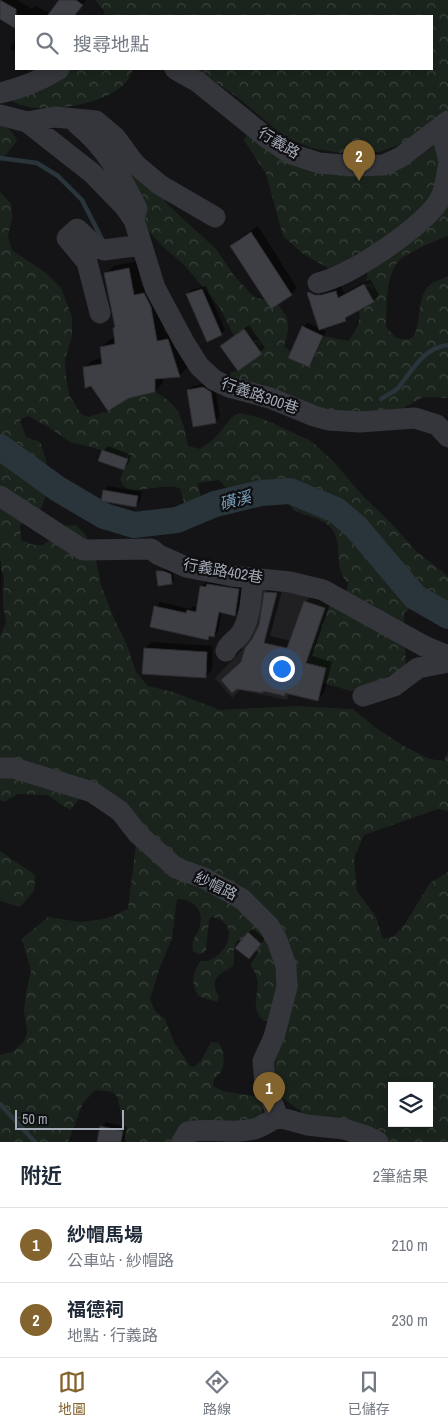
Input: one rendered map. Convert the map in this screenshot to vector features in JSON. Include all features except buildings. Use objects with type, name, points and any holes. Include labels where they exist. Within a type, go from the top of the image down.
[{"type":"street","points":[[0,93],[20,89],[45,78],[57,70]]},
{"type":"street","name":"行義路","points":[[178,70],[198,82],[267,138],[291,154],[319,163],[354,166],[384,165],[402,157],[444,124]]},
{"type":"street","name":"行義路300巷","points":[[0,116],[27,122],[55,117],[69,117],[91,135],[104,150],[122,178],[137,209],[134,220]]},
{"type":"street","points":[[69,117],[96,121],[115,137],[135,164],[160,185],[215,217]]},
{"type":"street","name":"行義路300巷","points":[[27,122],[92,173],[125,207],[134,220],[155,288],[189,350],[200,366],[214,380],[229,387],[270,398],[328,420],[360,422],[415,418],[437,425],[448,438]]},
{"type":"street","points":[[444,124],[448,158]]},
{"type":"street","points":[[318,283],[331,280],[381,252],[414,227],[439,200],[445,186],[448,167]]},
{"type":"street","points":[[100,313],[87,262],[67,238],[77,229],[95,246],[104,250],[112,251],[142,245]]},
{"type":"street","name":"行義路402巷","points":[[0,496],[82,550],[151,550],[159,556],[186,566],[232,576],[290,582],[323,590],[424,646],[448,656]]},
{"type":"street","points":[[226,652],[227,647],[242,633],[253,578]]},
{"type":"street","points":[[363,696],[394,686],[418,668],[448,662]]},
{"type":"street","name":"紗帽路","points":[[0,768],[14,768],[92,792],[120,811],[138,834],[176,868],[204,878],[242,899],[269,926],[277,940],[286,966],[287,988],[274,1037],[263,1061],[265,1084],[278,1117]]},
{"type":"street","points":[[182,1142],[188,1132],[200,1129],[229,1132],[254,1129],[278,1117],[307,1125],[344,1129],[378,1142]]},
{"type":"shaded area","points":[[256,584],[279,587],[329,604],[310,660],[298,658],[287,700],[240,690],[232,698],[215,678],[242,650]]},
{"type":"green space","points":[[95,0],[448,0],[448,110],[409,141],[379,152],[341,153],[312,148],[286,138],[237,97],[198,70],[433,70],[433,15],[103,15],[105,12]]},
{"type":"green space","points":[[66,70],[132,70],[127,80],[117,90],[104,97],[73,106],[41,108],[18,104],[7,99]]},
{"type":"green space","points":[[0,124],[10,130],[17,141],[0,162]]},
{"type":"green space","points":[[448,132],[448,236],[413,252],[400,259],[397,263],[390,278],[386,327],[396,338],[411,338],[417,330],[420,306],[425,290],[430,285],[448,276],[448,398],[423,397],[400,410],[348,418],[229,381],[231,372],[238,371],[262,353],[244,329],[234,336],[220,308],[203,287],[142,223],[121,165],[158,191],[168,205],[216,249],[235,277],[254,297],[265,300],[271,309],[278,305],[285,315],[288,324],[284,346],[309,367],[323,336],[349,341],[359,322],[359,310],[374,302],[364,284],[368,272],[361,253],[357,253],[344,266],[328,268],[302,253],[283,236],[266,174],[244,140],[247,133],[295,161],[413,161],[430,149]]},
{"type":"green space","points":[[0,192],[11,204],[12,218],[8,236],[12,250],[46,273],[61,288],[72,317],[72,336],[65,359],[66,377],[69,395],[81,414],[88,417],[108,411],[129,398],[155,392],[170,402],[179,414],[188,446],[200,449],[215,438],[232,417],[239,413],[261,418],[311,441],[333,461],[363,496],[417,552],[448,576],[448,618],[424,613],[412,606],[404,613],[406,667],[357,691],[323,683],[326,668],[301,662],[301,658],[310,660],[329,604],[346,594],[348,583],[340,570],[338,542],[328,525],[295,510],[285,498],[252,500],[241,498],[233,495],[219,480],[198,483],[203,509],[197,516],[188,516],[180,489],[165,487],[138,490],[124,486],[120,480],[128,459],[70,442],[28,416],[20,421],[26,437],[40,442],[46,460],[48,478],[46,496],[39,513],[20,525],[21,540],[35,545],[45,544],[62,526],[76,525],[86,535],[96,560],[101,585],[113,616],[127,645],[136,672],[148,686],[173,692],[220,710],[293,706],[353,709],[376,728],[405,747],[430,759],[444,761],[448,752],[448,811],[438,809],[364,835],[354,858],[357,891],[376,917],[383,939],[394,936],[403,927],[430,883],[448,872],[448,1142],[358,1142],[306,1115],[280,1096],[274,1077],[272,1057],[280,1032],[279,931],[179,863],[85,792],[70,810],[47,795],[18,794],[4,802],[0,800],[0,636],[6,623],[3,604],[4,576],[0,568]]},
{"type":"green space","points":[[136,844],[238,901],[273,949],[279,986],[272,1021],[264,1021],[258,1014],[256,1007],[257,981],[250,965],[258,953],[247,941],[238,940],[234,950],[233,966],[215,981],[219,997],[217,1002],[198,996],[193,982],[197,966],[200,961],[211,960],[219,955],[227,943],[228,929],[220,919],[211,917],[209,920],[206,950],[200,954],[193,951],[193,943],[200,925],[200,914],[198,909],[191,903],[177,899],[172,938],[150,999],[155,1011],[165,1019],[174,1042],[190,1066],[195,1067],[202,1059],[211,1042],[219,1043],[224,1062],[221,1072],[214,1079],[213,1086],[223,1091],[259,1097],[264,1102],[261,1119],[175,1142],[126,1142],[118,1098],[113,1092],[95,1090],[83,1103],[68,1142],[0,1142],[0,1055],[14,1051],[24,1041],[27,1032],[24,1010],[31,971],[22,939],[48,917],[80,922],[105,919],[128,909]]},
{"type":"green space","points":[[0,851],[35,875],[34,891],[20,907],[0,901]]},
{"type":"waterway","points":[[0,158],[37,163],[58,176],[82,200],[102,239]]},
{"type":"waterway","points":[[381,399],[398,388],[425,355],[439,347],[448,345]]},
{"type":"waterway","name":"磺溪","points":[[0,447],[58,489],[104,516],[134,525],[177,520],[215,504],[261,493],[290,491],[336,510],[356,527],[415,597],[448,616]]},
{"type":"waterway","points":[[0,1104],[35,1142]]},
{"type":"place","name":"福德祠","points":[[359,181]]},
{"type":"place","name":"紗帽馬場","points":[[269,1113]]}]
